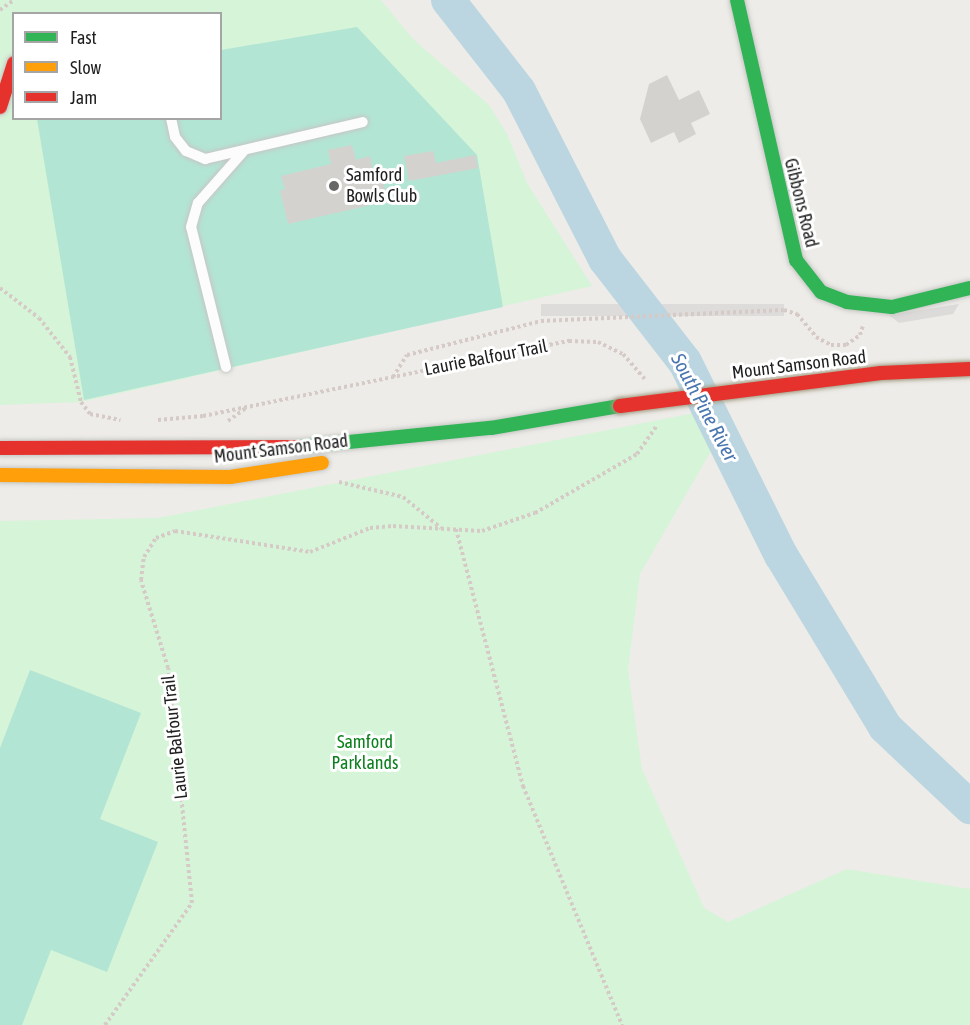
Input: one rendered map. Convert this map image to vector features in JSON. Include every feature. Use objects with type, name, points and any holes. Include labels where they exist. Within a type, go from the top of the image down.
[{"type":"main road","name":"Gibbons Road","points":[[737,0],[796,260],[820,292],[847,302],[892,307],[970,288]]},
{"type":"main road","points":[[0,107],[12,69]]},
{"type":"main road","name":"Mount Samson Road","points":[[0,448],[301,447],[491,428],[620,406],[881,373],[970,369]]},
{"type":"main road","name":"Mount Samson Road","points":[[380,454],[427,447],[491,428]]},
{"type":"main road","name":"Mount Samson Road","points":[[0,475],[230,477],[333,461]]},
{"type":"lane","points":[[171,120],[175,137],[186,151],[205,159],[243,152],[363,122]]},
{"type":"lane","points":[[226,367],[192,227],[198,203],[243,152]]},
{"type":"path","points":[[0,10],[14,0]]},
{"type":"path","points":[[0,288],[39,318],[70,357],[81,402],[90,414],[126,420]]},
{"type":"path","points":[[393,377],[407,355],[541,321],[784,310],[797,314],[816,337],[831,345],[846,345],[860,335],[863,325]]},
{"type":"path","name":"Laurie Balfour Trail","points":[[148,420],[203,416],[569,341],[598,342],[623,354],[642,374]]},
{"type":"path","name":"Laurie Balfour Trail","points":[[105,1025],[192,903],[168,668],[141,580],[144,557],[156,538],[175,531],[310,552],[370,528],[441,528],[482,531],[536,513],[637,454],[657,426]]},
{"type":"path","points":[[310,465],[353,487],[402,497],[441,528]]},
{"type":"path","points":[[456,529],[523,786],[622,1025]]},
{"type":"shaded area","points":[[959,304],[953,314],[899,323],[889,315]]},
{"type":"green space","points":[[0,0],[381,0],[413,39],[489,105],[507,134],[527,183],[592,286],[81,402],[0,405]]},
{"type":"green space","points":[[357,27],[477,155],[503,307],[84,400],[37,120],[222,120],[222,50]]},
{"type":"green space","name":"Samford Parklands","points":[[715,409],[718,439],[640,574],[628,670],[642,769],[704,908],[728,922],[847,869],[970,889],[970,1025],[0,1025],[0,521],[158,518]]},
{"type":"green space","points":[[30,670],[141,713],[100,819],[158,842],[107,972],[51,950],[22,1025],[0,1025],[0,748]]},
{"type":"pier","points":[[541,304],[784,304],[784,316],[541,316]]},
{"type":"building","points":[[667,75],[679,100],[699,90],[710,114],[691,123],[696,134],[679,143],[674,132],[651,143],[640,119],[649,84]]},
{"type":"building","name":"Samford Bowls Club","points":[[352,145],[356,160],[370,156],[375,182],[383,181],[388,201],[288,224],[280,191],[285,189],[281,176],[331,164],[328,150]]},
{"type":"building","points":[[433,151],[436,163],[475,155],[478,168],[409,181],[404,156]]},
{"type":"waterway","name":"South Pine River","points":[[448,0],[519,91],[605,259],[685,362],[781,555],[885,727],[970,807]]},
{"type":"traffic: fast","points":[[737,0],[796,260],[821,292],[847,302],[892,307],[970,288]]},
{"type":"traffic: fast","points":[[299,447],[491,428],[620,406]]},
{"type":"traffic: slow","points":[[0,475],[230,477],[322,463]]},
{"type":"traffic: jam","points":[[0,107],[12,69]]},
{"type":"traffic: jam","points":[[620,406],[881,373],[970,369]]},
{"type":"traffic: jam","points":[[0,448],[299,447]]},
{"type":"place","name":"Samford Bowls Club","points":[[334,186]]}]
